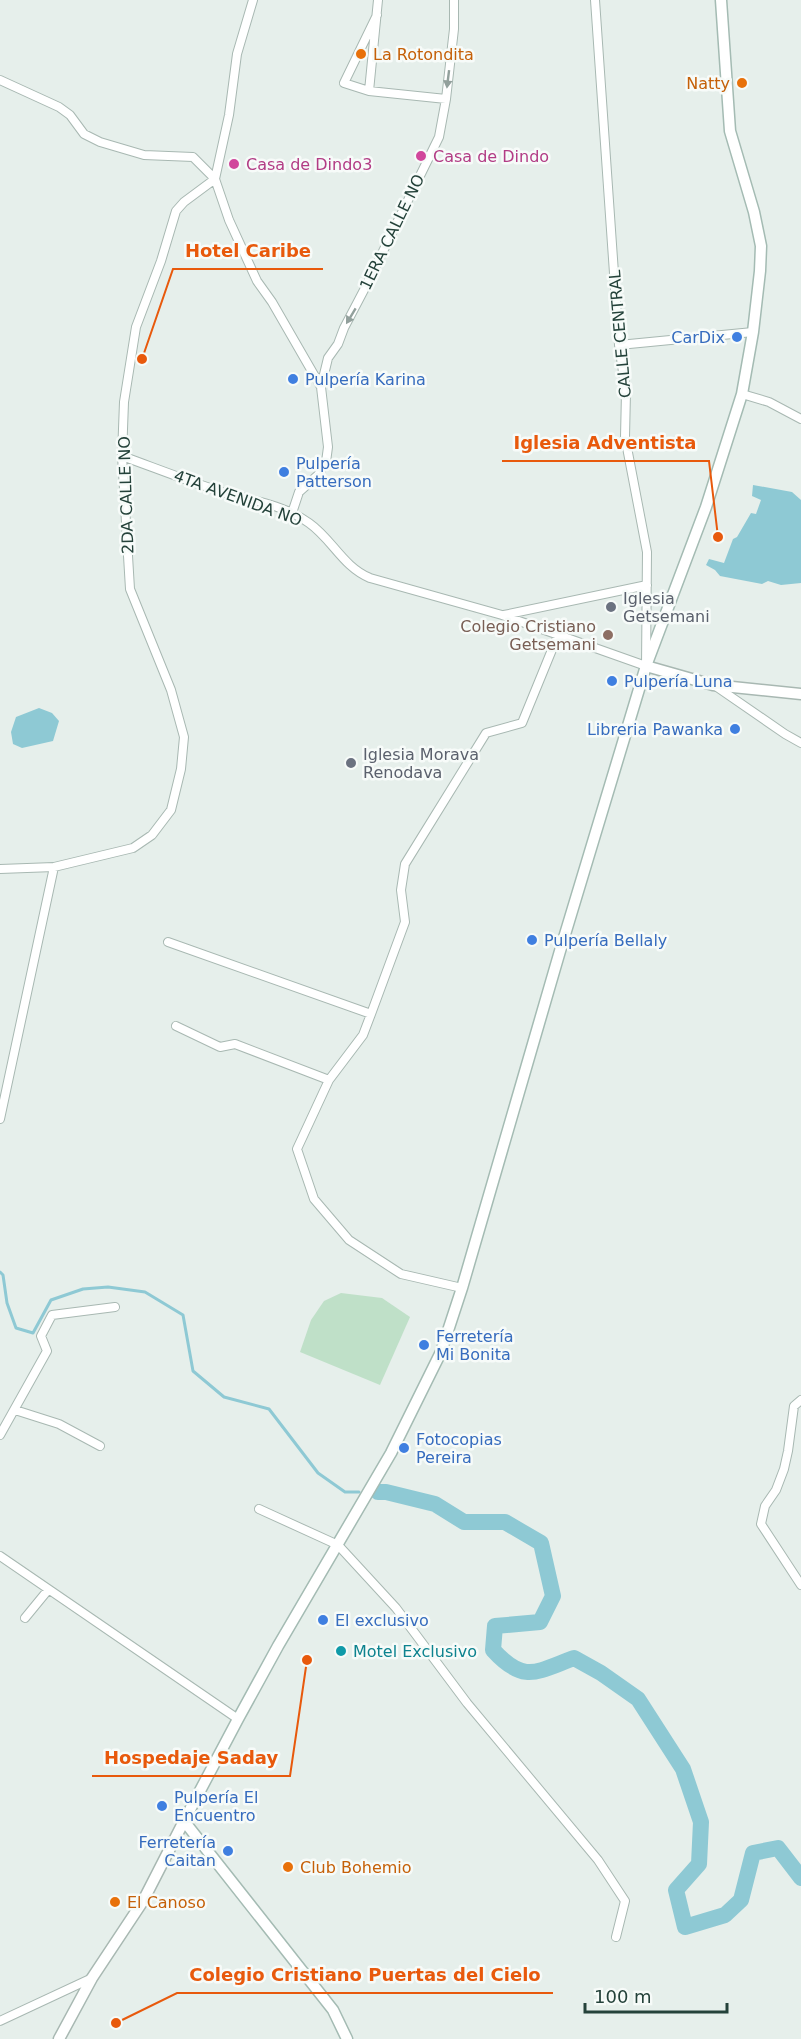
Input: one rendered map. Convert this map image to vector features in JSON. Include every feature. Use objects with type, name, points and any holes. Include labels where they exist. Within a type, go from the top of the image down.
[{"type":"main road","points":[[59,2038],[92,1978],[143,1901],[238,1719],[391,1453],[441,1352],[462,1288],[556,962],[646,666],[706,507],[742,394],[753,332],[761,246],[754,212],[730,130],[721,0]]},
{"type":"main road","points":[[646,666],[713,685],[801,694]]},
{"type":"main road","points":[[184,1821],[333,2010],[347,2039]]},
{"type":"street","points":[[215,179],[229,115],[237,54],[253,0]]},
{"type":"street","points":[[369,91],[378,0]]},
{"type":"street","name":"1ERA CALLE NO","points":[[321,387],[328,358],[338,345],[344,328],[439,137],[454,29],[454,0]]},
{"type":"street","name":"CALLE CENTRAL","points":[[595,0],[619,345],[626,392],[625,437],[645,537],[646,666]]},
{"type":"street","points":[[377,15],[344,83],[369,91],[446,99]]},
{"type":"street","points":[[0,80],[59,107],[70,115],[84,134],[100,142],[144,155],[193,157],[215,179],[229,220],[257,280],[321,387],[328,447],[326,462],[318,475],[299,492],[291,513]]},
{"type":"street","name":"2DA CALLE NO","points":[[54,867],[133,849],[152,835],[171,810],[181,770],[184,737],[171,690],[130,589],[122,456],[124,402],[136,327],[161,261],[176,211],[184,202],[215,179]]},
{"type":"street","points":[[619,345],[753,332]]},
{"type":"street","points":[[742,394],[769,402],[801,419]]},
{"type":"street","name":"4TA AVENIDA NO","points":[[122,456],[223,492],[244,496],[291,513],[310,523],[357,573],[390,585],[502,615],[646,666]]},
{"type":"street","points":[[502,615],[647,585]]},
{"type":"street","points":[[462,1288],[401,1274],[349,1240],[314,1199],[297,1149],[329,1080],[363,1035],[371,1014],[405,922],[401,890],[405,864],[486,733],[522,723],[558,635]]},
{"type":"street","points":[[713,685],[801,743]]},
{"type":"street","points":[[0,869],[54,867],[0,1119]]},
{"type":"street","points":[[168,942],[295,989],[371,1014]]},
{"type":"street","points":[[177,1026],[220,1047],[235,1044],[329,1080]]},
{"type":"street","points":[[0,1435],[47,1351],[41,1336],[52,1315],[115,1307]]},
{"type":"street","points":[[801,1400],[794,1406],[784,1469],[776,1490],[765,1506],[761,1524],[801,1585]]},
{"type":"street","points":[[15,1410],[59,1424],[100,1446]]},
{"type":"street","points":[[259,1509],[338,1545],[396,1608],[467,1703],[598,1860],[625,1901],[616,1937]]},
{"type":"street","points":[[0,1556],[238,1719]]},
{"type":"street","points":[[25,1618],[48,1590]]},
{"type":"street","points":[[0,2021],[92,1978]]},
{"type":"green space","points":[[341,1293],[382,1298],[410,1317],[380,1385],[300,1352],[311,1320],[324,1301]]},
{"type":"water","points":[[753,485],[792,492],[801,500],[801,583],[781,585],[768,581],[762,584],[720,576],[706,565],[709,559],[724,563],[733,539],[737,537],[751,513],[756,514],[761,500],[752,496]]},
{"type":"water","points":[[39,708],[52,713],[59,721],[53,741],[22,748],[13,744],[11,732],[16,717]]},
{"type":"waterway","points":[[0,1272],[3,1275],[7,1303],[16,1328],[33,1333],[51,1300],[83,1289],[108,1287],[145,1292],[183,1315],[193,1371],[224,1397],[269,1409],[318,1473],[345,1492],[359,1492]]},
{"type":"waterway","points":[[378,1492],[435,1504],[464,1522],[505,1522],[541,1543],[553,1596],[540,1622],[495,1626],[493,1650],[513,1668],[531,1672],[540,1671],[574,1658],[601,1673],[638,1699],[683,1769],[701,1822],[699,1864],[676,1890],[685,1927],[725,1915],[741,1900],[753,1853],[778,1848],[801,1878]]},
{"type":"place","name":"La Rotondita","points":[[361,54]]},
{"type":"place","name":"Natty","points":[[742,83]]},
{"type":"place","name":"Casa de Dindo","points":[[421,156]]},
{"type":"place","name":"Casa de Dindo3","points":[[234,164]]},
{"type":"place","name":"CarDix","points":[[737,337]]},
{"type":"place","name":"Hotel Caribe","points":[[142,359]]},
{"type":"place","name":"Pulpería Karina","points":[[293,379]]},
{"type":"place","name":"Pulpería Patterson","points":[[284,472]]},
{"type":"place","name":"Iglesia Adventista","points":[[718,537]]},
{"type":"place","name":"Iglesia Getsemani","points":[[611,607]]},
{"type":"place","name":"Colegio Cristiano Getsemani","points":[[608,635]]},
{"type":"place","name":"Pulpería Luna","points":[[612,681]]},
{"type":"place","name":"Libreria Pawanka","points":[[735,729]]},
{"type":"place","name":"Iglesia Morava Renodava","points":[[351,763]]},
{"type":"place","name":"Pulpería Bellaly","points":[[532,940]]},
{"type":"place","name":"Ferretería Mi Bonita","points":[[424,1345]]},
{"type":"place","name":"Fotocopias Pereira","points":[[404,1448]]},
{"type":"place","name":"El exclusivo","points":[[323,1620]]},
{"type":"place","name":"Motel Exclusivo","points":[[341,1651]]},
{"type":"place","name":"Hospedaje Saday","points":[[307,1660]]},
{"type":"place","name":"Pulpería El Encuentro","points":[[162,1806]]},
{"type":"place","name":"Ferretería Caitan","points":[[228,1851]]},
{"type":"place","name":"Club Bohemio","points":[[288,1867]]},
{"type":"place","name":"El Canoso","points":[[115,1902]]},
{"type":"place","name":"Colegio Cristiano Puertas del Cielo","points":[[116,2023]]}]
